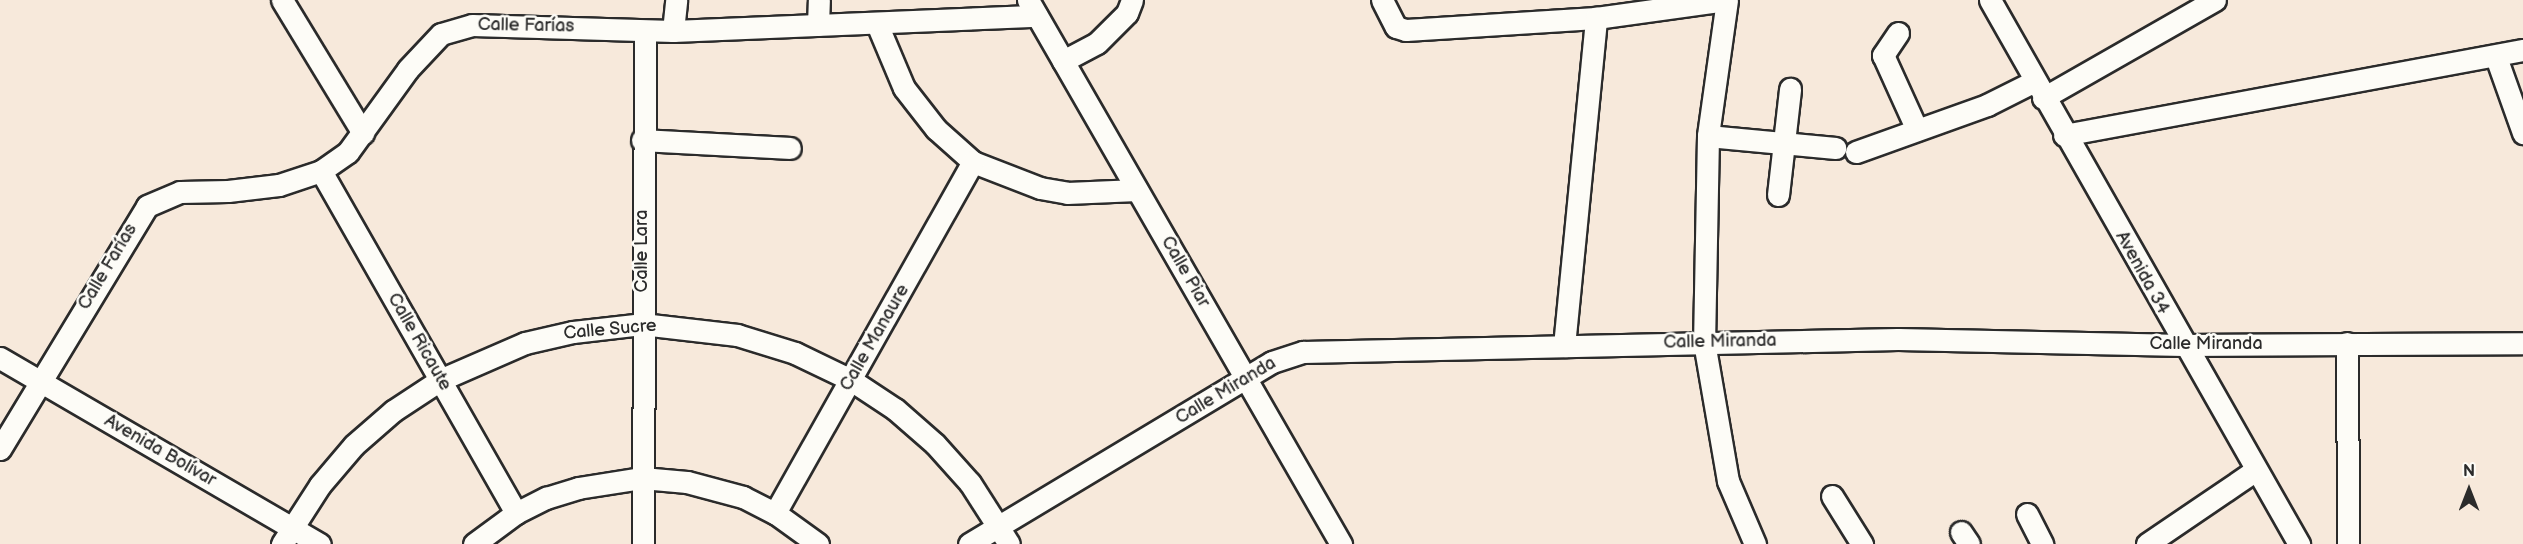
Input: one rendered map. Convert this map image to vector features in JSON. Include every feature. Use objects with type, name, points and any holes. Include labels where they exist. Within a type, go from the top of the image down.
[{"type":"street","points":[[282,0],[363,133]]},
{"type":"street","points":[[673,31],[676,0]]},
{"type":"street","points":[[818,26],[819,0]]},
{"type":"street","points":[[1063,60],[1097,44],[1127,13],[1132,0]]},
{"type":"street","points":[[1382,0],[1396,27],[1406,30],[1596,18],[1726,0],[1708,136],[1704,342],[1728,481],[1755,544]]},
{"type":"street","name":"Avenida 34","points":[[1990,0],[2038,90],[2299,544]]},
{"type":"street","points":[[1856,152],[1987,105],[2038,90],[2215,0]]},
{"type":"street","name":"Calle Farías","points":[[0,449],[147,206],[171,194],[279,185],[321,171],[348,152],[408,69],[441,34],[462,26],[673,31],[877,24],[1033,8]]},
{"type":"street","name":"Calle Piar","points":[[1033,8],[1341,544]]},
{"type":"street","points":[[1564,346],[1596,18]]},
{"type":"street","points":[[877,24],[904,88],[936,129],[973,162],[1058,191],[1137,190]]},
{"type":"street","name":"Calle Lara","points":[[643,544],[642,140],[645,31]]},
{"type":"street","points":[[1898,33],[1883,55],[1917,130]]},
{"type":"street","points":[[2064,135],[2496,57],[2523,50]]},
{"type":"street","points":[[2496,57],[2523,133]]},
{"type":"street","points":[[1778,195],[1790,89]]},
{"type":"street","points":[[1708,136],[1784,146],[1835,148]]},
{"type":"street","points":[[642,140],[790,148]]},
{"type":"street","name":"Calle Manaure","points":[[775,513],[973,162]]},
{"type":"street","name":"Calle Ricaute","points":[[321,171],[516,513]]},
{"type":"street","name":"Calle Sucre","points":[[286,536],[320,485],[354,446],[393,411],[440,380],[525,343],[573,332],[642,324],[707,330],[766,343],[851,380],[895,409],[934,444],[969,483],[1004,536]]},
{"type":"street","name":"Calle Miranda","points":[[969,544],[1004,536],[1246,378],[1285,356],[1303,352],[1898,339],[2183,345],[2523,343]]},
{"type":"street","points":[[2347,343],[2348,544]]},
{"type":"street","name":"Avenida Bolívar","points":[[0,358],[286,536],[320,544]]},
{"type":"street","points":[[2147,544],[2256,470]]},
{"type":"street","points":[[474,544],[516,513],[578,488],[642,478],[708,486],[775,513],[818,544]]},
{"type":"street","points":[[1832,496],[1862,544]]},
{"type":"street","points":[[2027,514],[2042,544]]}]
